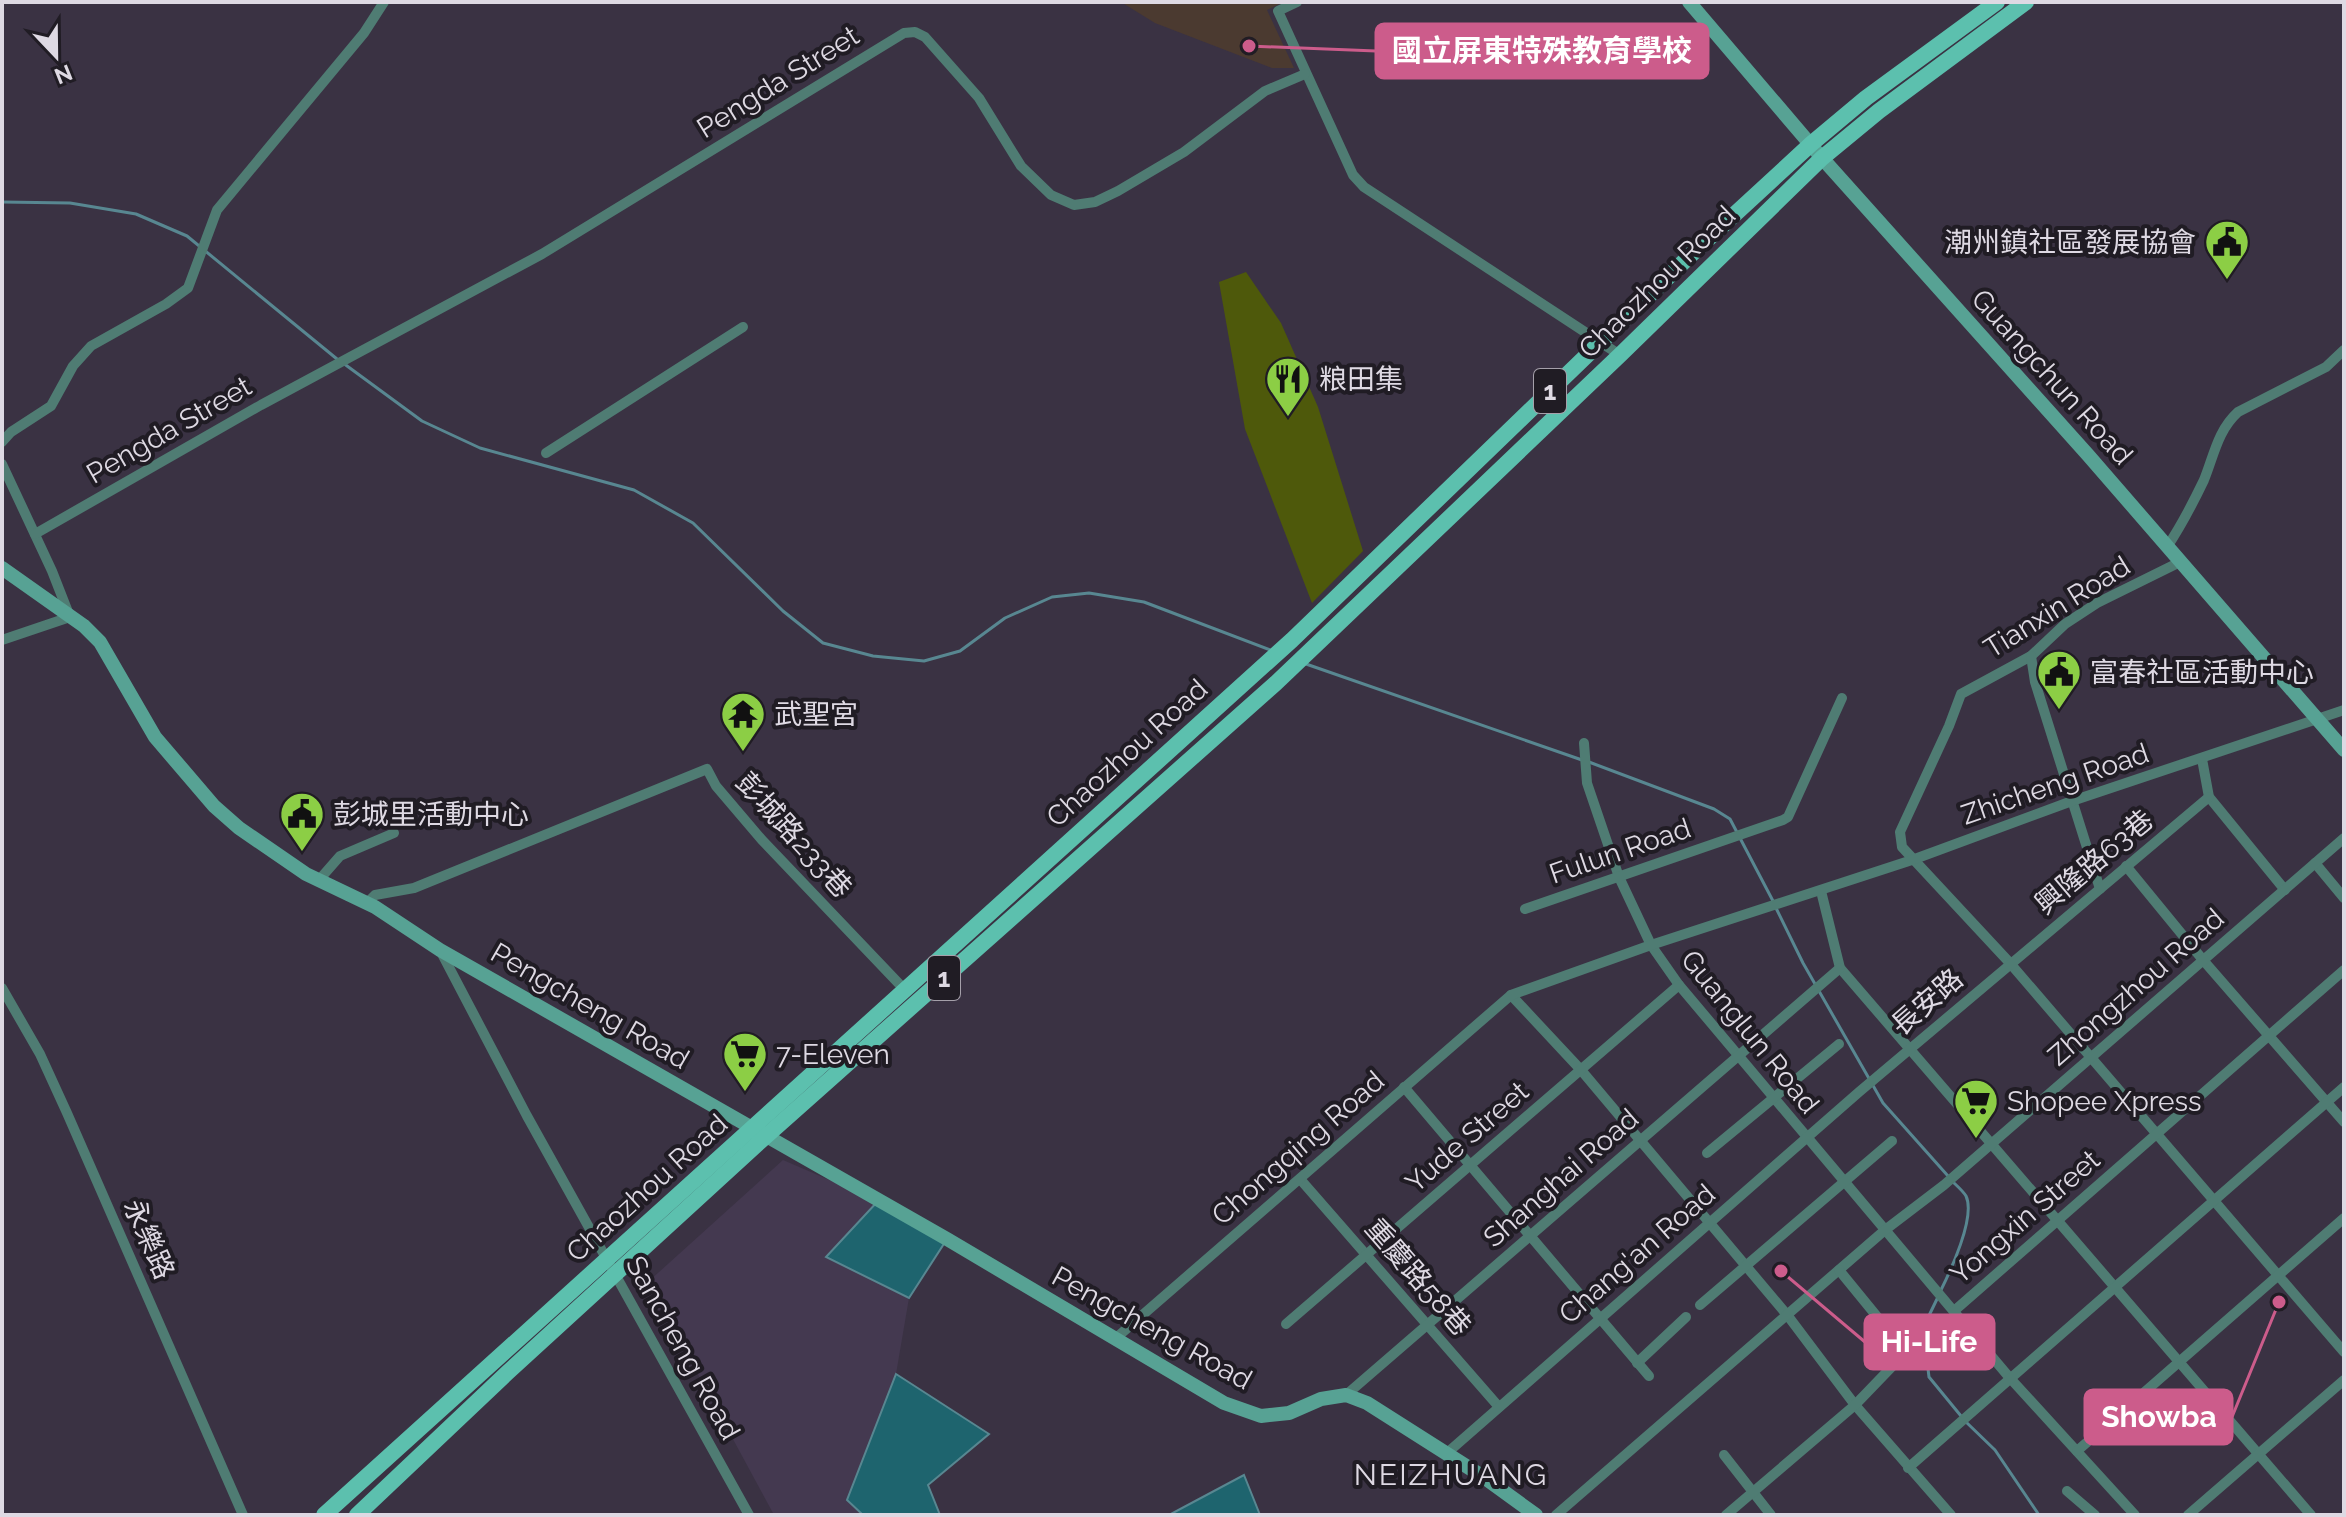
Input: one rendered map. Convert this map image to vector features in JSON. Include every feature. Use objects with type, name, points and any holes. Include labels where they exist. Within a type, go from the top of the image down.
[{"type":"main road","name":"Chaozhou Road","points":[[324,1515],[1276,683],[1620,355],[1866,98],[1997,2]]},
{"type":"main road","name":"Chaozhou Road","points":[[758,1133],[904,989],[1292,640],[1697,249],[1816,151],[1879,111],[2026,2]]},
{"type":"main road","name":"Chaozhou Road","points":[[357,1515],[610,1268]]},
{"type":"street","points":[[2,442],[11,432],[51,406],[73,366],[91,346],[182,294],[192,279],[217,210],[364,33],[384,2]]},
{"type":"street","points":[[1297,2],[1278,11],[1353,175],[1364,187],[1620,355]]},
{"type":"street","name":"Guangchun Road","points":[[1689,2],[1816,151],[2344,750]]},
{"type":"street","name":"Pengda Street","points":[[35,534],[328,369],[542,254],[904,33],[915,32],[925,37],[979,98],[1021,166],[1051,195],[1074,205],[1095,202],[1118,191],[1184,152],[1265,91],[1305,74]]},
{"type":"street","points":[[546,453],[743,327]]},
{"type":"street","points":[[2167,547],[2183,523],[2227,422],[2238,412],[2326,367],[2344,350]]},
{"type":"street","points":[[2,464],[70,617],[2,640]]},
{"type":"street","name":"Tianxin Road","points":[[1912,860],[1902,847],[1900,832],[1961,694],[2031,656],[2065,624],[2097,603],[2180,562]]},
{"type":"street","name":"Pengcheng Road","points":[[2,568],[100,642],[155,737],[214,806],[239,828],[306,874],[367,903],[440,950],[1224,1403],[1261,1416],[1289,1413],[1321,1399],[1346,1395]]},
{"type":"street","points":[[2031,656],[2035,682],[2100,889]]},
{"type":"street","name":"Fulun Road","points":[[1525,909],[1788,817],[1842,698]]},
{"type":"street","name":"Zhicheng Road","points":[[1651,945],[1783,904],[2072,801],[2344,710]]},
{"type":"street","name":"Guanglun Road","points":[[1584,743],[1586,778],[1619,877],[1651,945],[1679,985],[1952,1308]]},
{"type":"street","points":[[2202,759],[2209,797],[2285,890]]},
{"type":"street","name":"彭城路233巷","points":[[367,903],[375,895],[414,888],[707,769],[716,786],[762,840],[904,989]]},
{"type":"street","name":"興隆路63巷","points":[[2009,962],[2209,797]]},
{"type":"street","points":[[319,880],[340,856],[394,833]]},
{"type":"street","name":"Zhongzhou Road","points":[[1885,1230],[1944,1185],[2344,838]]},
{"type":"street","points":[[1912,860],[2009,962],[2344,1352]]},
{"type":"street","points":[[2315,863],[2344,898]]},
{"type":"street","points":[[2126,866],[2344,1122]]},
{"type":"street","points":[[1821,891],[1840,968],[2311,1515]]},
{"type":"street","points":[[1651,945],[1511,995],[1581,1070],[1788,1316],[1855,1405],[1951,1515]]},
{"type":"street","name":"Sancheng Road","points":[[440,950],[610,1268],[749,1515]]},
{"type":"street","name":"長安路","points":[[1859,1092],[2009,962]]},
{"type":"street","name":"Shanghai Road","points":[[1346,1395],[1840,968]]},
{"type":"street","name":"Yongxin Street","points":[[1952,1308],[2057,1221],[2344,970]]},
{"type":"street","name":"Yude Street","points":[[1286,1324],[1679,985]]},
{"type":"street","name":"永樂路","points":[[2,988],[51,1078],[243,1515]]},
{"type":"street","name":"Chongqing Road","points":[[1116,1338],[1511,995]]},
{"type":"street","points":[[1707,1153],[1839,1044]]},
{"type":"street","points":[[1404,1087],[1649,1376]]},
{"type":"street","points":[[1908,1468],[2344,1087]]},
{"type":"street","name":"Chang'an Road","points":[[1447,1453],[1859,1092]]},
{"type":"street","points":[[1700,1305],[1892,1141]]},
{"type":"street","name":"重慶路58巷","points":[[1300,1179],[1499,1407]]},
{"type":"street","points":[[2077,1451],[2344,1218]]},
{"type":"street","points":[[1556,1515],[1885,1230]]},
{"type":"street","points":[[1726,1515],[1855,1405],[1906,1352],[1839,1270]]},
{"type":"street","points":[[1952,1308],[2009,1377],[2135,1515]]},
{"type":"street","points":[[1637,1363],[1686,1317]]},
{"type":"street","points":[[2188,1515],[2344,1380]]},
{"type":"street","points":[[1346,1395],[1367,1403],[1447,1453],[1536,1515]]},
{"type":"street","points":[[1724,1455],[1771,1515]]},
{"type":"street","points":[[2067,1491],[2095,1515]]},
{"type":"shaded area","points":[[1121,2],[1283,2],[1267,10],[1294,68],[1272,68],[1155,23]]},
{"type":"shaded area","points":[[783,1160],[878,1201],[826,1257],[909,1298],[896,1374],[848,1500],[863,1515],[774,1515],[648,1282]]},
{"type":"green space","points":[[1246,272],[1281,323],[1318,407],[1363,551],[1312,603],[1245,429],[1219,282]]},
{"type":"water","points":[[878,1201],[947,1239],[909,1298],[826,1257]]},
{"type":"water","points":[[896,1374],[989,1434],[928,1485],[940,1515],[863,1515],[847,1500]]},
{"type":"water","points":[[1244,1475],[1260,1515],[1169,1515]]},
{"type":"waterway","points":[[2,202],[70,203],[136,214],[187,236],[337,359]]},
{"type":"waterway","points":[[343,363],[422,421],[480,448],[634,490],[693,523],[783,611],[823,643],[873,656],[924,661],[960,651],[1005,618],[1052,597],[1089,593],[1144,602],[1273,651]]},
{"type":"waterway","points":[[1306,664],[1582,760]]},
{"type":"waterway","points":[[1589,762],[1714,809],[1730,819],[1773,901]]},
{"type":"waterway","points":[[1776,908],[1803,963],[1883,1103],[1948,1176]]},
{"type":"waterway","points":[[1940,1292],[1968,1217],[1966,1196],[1953,1182]]},
{"type":"waterway","points":[[1937,1299],[1923,1328],[1929,1377],[1961,1416]]},
{"type":"waterway","points":[[1966,1422],[1995,1450],[2039,1515]]},
{"type":"place","name":"國立屏東特殊教育學校","points":[[1249,46]]},
{"type":"place","name":"潮州鎮社區發展協會","points":[[2227,281]]},
{"type":"place","name":"粮田集","points":[[1288,418]]},
{"type":"place","name":"富春社區活動中心","points":[[2059,711]]},
{"type":"place","name":"武聖宮","points":[[743,753]]},
{"type":"place","name":"彭城里活動中心","points":[[302,853]]},
{"type":"place","name":"7-Eleven","points":[[745,1093]]},
{"type":"place","name":"Shopee Xpress","points":[[1976,1140]]},
{"type":"place","name":"Hi-Life","points":[[1781,1271]]},
{"type":"place","name":"Showba","points":[[2279,1302]]},
{"type":"district","name":"NEIZHUANG","points":[[1451,1474]]}]
